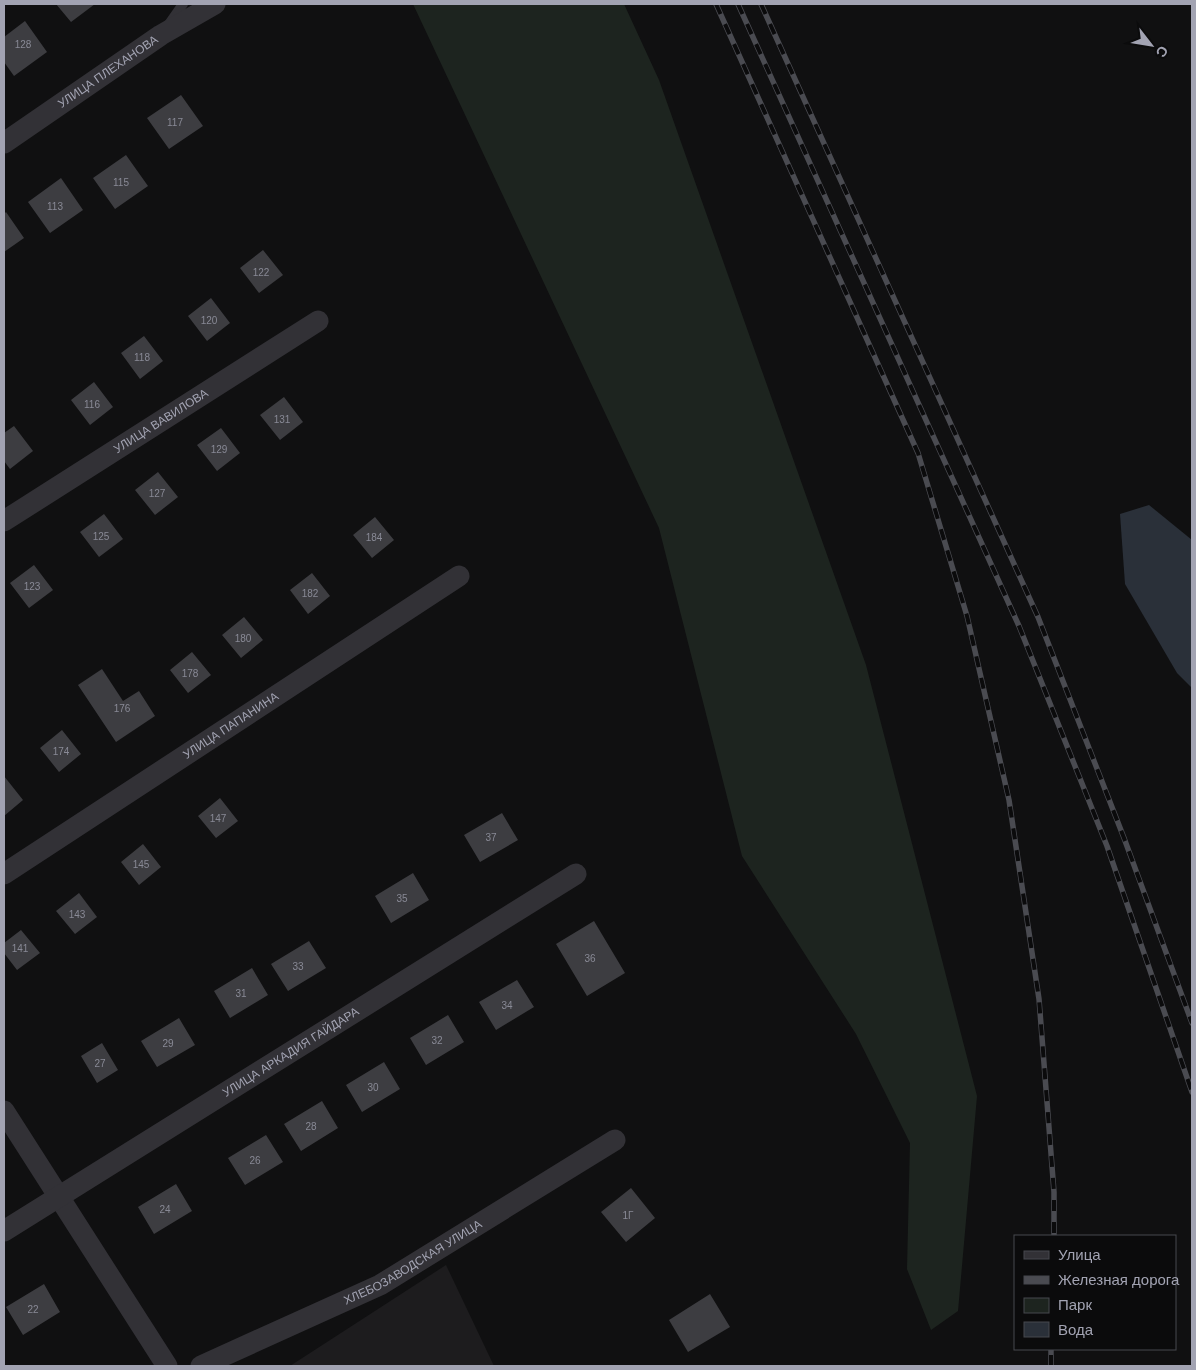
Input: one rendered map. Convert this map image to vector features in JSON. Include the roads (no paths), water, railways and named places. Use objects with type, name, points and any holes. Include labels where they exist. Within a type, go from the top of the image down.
[{"type":"street","name":"УЛИЦА ПЛЕХАНОВА","points":[[4,143],[161,36],[215,4]]},
{"type":"street","name":"УЛИЦА ВАВИЛОВА","points":[[4,521],[318,321]]},
{"type":"street","name":"УЛИЦА ПАПАНИНА","points":[[4,874],[459,576]]},
{"type":"street","name":"УЛИЦА АРКАДИЯ ГАЙДАРА","points":[[4,1231],[576,874]]},
{"type":"street","points":[[4,1111],[56,1197],[167,1366]]},
{"type":"street","name":"ХЛЕБОЗАВОДСКАЯ УЛИЦА","points":[[201,1366],[380,1285],[615,1140]]},
{"type":"lane","points":[[161,36],[183,4]]},
{"type":"water","points":[[1149,505],[1192,540],[1192,688],[1177,673],[1125,584],[1120,514]]},
{"type":"railway","points":[[716,4],[918,453],[967,616],[1009,800],[1039,999],[1054,1192],[1054,1235]]},
{"type":"railway","points":[[738,4],[1019,626],[1107,846],[1192,1092]]},
{"type":"railway","points":[[761,4],[1038,617],[1124,838],[1192,1023]]},
{"type":"railway","points":[[1051,1350],[1051,1366]]}]
